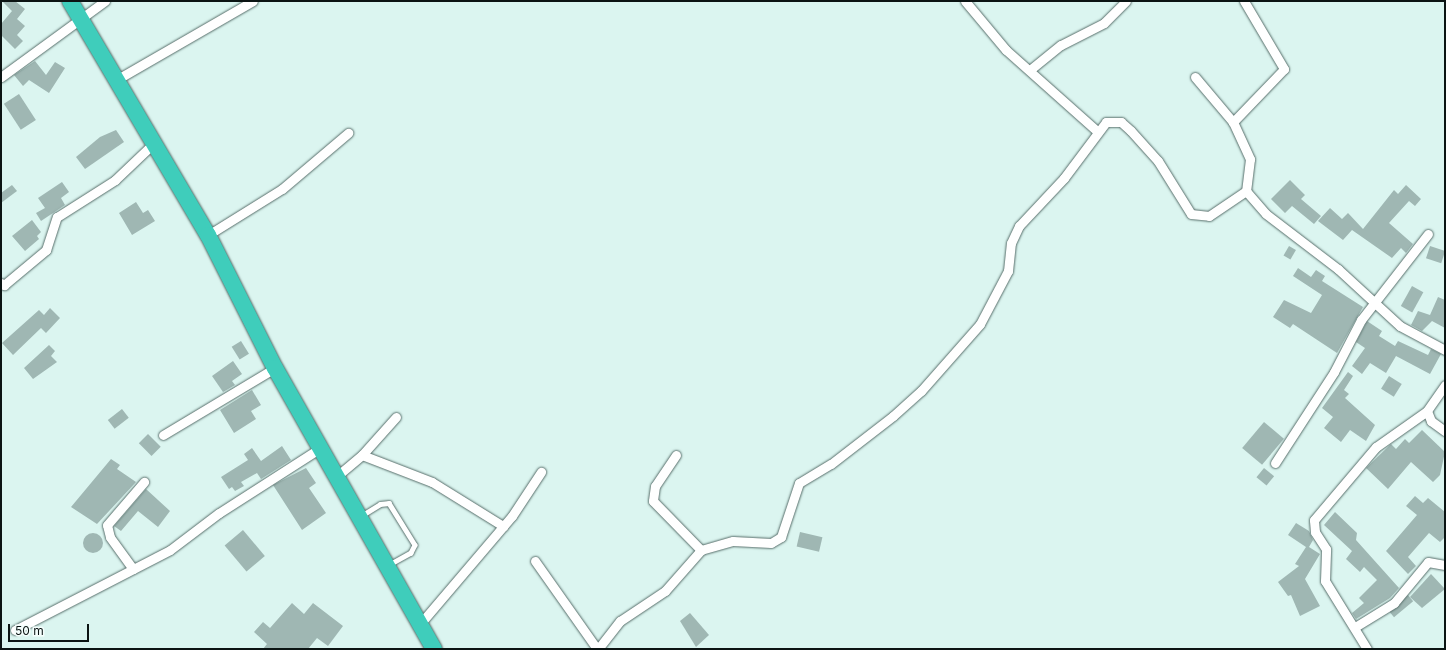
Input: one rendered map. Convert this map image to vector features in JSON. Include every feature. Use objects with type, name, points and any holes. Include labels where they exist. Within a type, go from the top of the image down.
[{"type":"highway","points":[[70,1],[208,235],[275,368],[322,447],[434,649]]},
{"type":"street","points":[[1,77],[105,1]]},
{"type":"street","points":[[116,80],[253,1]]},
{"type":"street","points":[[965,1],[1006,50],[1031,69],[1097,131]]},
{"type":"street","points":[[1031,69],[1061,45],[1104,23],[1126,1]]},
{"type":"street","points":[[1233,122],[1284,69],[1244,1]]},
{"type":"street","points":[[1195,77],[1233,122],[1250,159],[1246,191],[1266,214],[1338,269],[1400,326],[1445,350]]},
{"type":"street","points":[[535,561],[597,649],[620,621],[665,590],[702,550],[733,541],[777,541],[785,530],[799,483],[852,449],[921,392],[991,307],[1008,271],[1011,243],[1019,226],[1064,178],[1097,131],[1113,121],[1128,127],[1158,161],[1191,214],[1209,216],[1246,191]]},
{"type":"street","points":[[208,235],[282,189],[348,133]]},
{"type":"street","points":[[2,285],[46,250],[54,220],[115,180],[154,143]]},
{"type":"street","points":[[1275,464],[1304,422],[1373,302],[1428,234]]},
{"type":"street","points":[[163,435],[275,368]]},
{"type":"street","points":[[1367,649],[1355,627],[1325,581],[1326,550],[1315,532],[1314,520],[1376,447],[1427,411],[1445,384]]},
{"type":"street","points":[[1427,411],[1431,421],[1445,431]]},
{"type":"street","points":[[337,476],[362,455],[396,416]]},
{"type":"street","points":[[15,630],[170,550],[219,513],[322,447]]},
{"type":"street","points":[[362,455],[432,482],[503,526]]},
{"type":"street","points":[[676,455],[655,486],[653,501],[702,550]]},
{"type":"street","points":[[420,624],[503,526],[541,472]]},
{"type":"street","points":[[133,569],[110,537],[107,525],[144,482]]},
{"type":"street","points":[[1355,627],[1394,603],[1428,562],[1445,565]]},
{"type":"lane","points":[[360,517],[380,504],[389,503],[415,545],[411,553],[388,566]]},
{"type":"building","points":[[2,1],[15,1],[25,9],[17,19],[25,26],[17,35],[23,41],[15,49],[1,35],[1,24],[12,11]]},
{"type":"building","points":[[35,61],[46,75],[55,62],[65,68],[49,93],[29,80],[23,86],[14,75]]},
{"type":"building","points":[[19,94],[36,120],[21,130],[4,104]]},
{"type":"building","points":[[116,130],[124,142],[85,169],[76,157],[100,137]]},
{"type":"building","points":[[1290,180],[1305,195],[1301,199],[1321,216],[1314,224],[1292,206],[1285,213],[1271,199]]},
{"type":"building","points":[[62,182],[69,192],[61,198],[65,205],[41,221],[36,213],[45,208],[38,198]]},
{"type":"building","points":[[12,185],[17,191],[1,203],[1,193]]},
{"type":"building","points":[[1406,185],[1421,199],[1415,206],[1409,201],[1389,223],[1413,244],[1406,253],[1401,248],[1392,258],[1352,230],[1343,240],[1318,221],[1330,208],[1342,219],[1348,213],[1363,229],[1394,190],[1398,194]]},
{"type":"building","points":[[136,202],[143,213],[148,210],[155,221],[132,235],[119,213]]},
{"type":"building","points":[[32,220],[41,232],[37,236],[39,239],[25,251],[12,236]]},
{"type":"building","points":[[1289,246],[1296,250],[1290,260],[1284,256]]},
{"type":"building","points":[[1430,246],[1445,251],[1441,263],[1426,258]]},
{"type":"building","points":[[1298,268],[1311,277],[1316,270],[1325,276],[1322,281],[1363,307],[1337,353],[1293,324],[1290,328],[1273,317],[1284,300],[1311,313],[1322,295],[1293,276]]},
{"type":"building","points":[[1412,286],[1423,292],[1412,312],[1401,306]]},
{"type":"building","points":[[1438,297],[1445,300],[1445,328],[1432,321],[1422,331],[1411,325],[1418,311],[1430,315]]},
{"type":"building","points":[[50,308],[60,318],[46,333],[41,328],[13,355],[2,343],[39,310],[44,315]]},
{"type":"building","points":[[1367,321],[1382,331],[1379,336],[1395,346],[1398,341],[1428,355],[1431,349],[1441,354],[1430,374],[1396,356],[1386,373],[1370,363],[1362,374],[1352,366],[1365,348],[1356,342]]},
{"type":"building","points":[[241,341],[249,354],[240,360],[232,347]]},
{"type":"building","points":[[49,345],[55,351],[51,356],[57,362],[33,379],[24,368]]},
{"type":"building","points":[[233,361],[242,374],[232,381],[235,385],[223,392],[212,376]]},
{"type":"building","points":[[1348,372],[1353,376],[1344,390],[1349,394],[1345,398],[1375,425],[1366,441],[1350,430],[1341,442],[1324,428],[1333,417],[1322,408]]},
{"type":"building","points":[[1389,376],[1402,384],[1394,397],[1381,389]]},
{"type":"building","points":[[252,390],[261,405],[251,411],[256,419],[234,433],[220,410]]},
{"type":"building","points":[[122,409],[129,418],[115,429],[108,420]]},
{"type":"building","points":[[1264,422],[1284,439],[1262,465],[1242,448]]},
{"type":"building","points":[[1422,430],[1445,452],[1440,475],[1433,482],[1411,462],[1388,489],[1366,468],[1391,444],[1396,449],[1405,439],[1409,443]]},
{"type":"building","points":[[148,434],[161,447],[152,456],[139,443]]},
{"type":"building","points":[[282,446],[291,460],[261,479],[257,473],[241,482],[244,486],[235,491],[232,487],[229,489],[221,477],[248,460],[244,454],[252,448],[261,461]]},
{"type":"building","points":[[111,459],[120,465],[117,469],[136,482],[97,524],[71,507]]},
{"type":"building","points":[[306,468],[316,483],[309,488],[326,513],[302,530],[273,485]]},
{"type":"building","points":[[1264,468],[1274,476],[1267,486],[1256,477]]},
{"type":"building","points":[[146,489],[170,511],[158,527],[138,511],[121,531],[114,526]]},
{"type":"building","points":[[1415,496],[1423,503],[1428,498],[1445,512],[1445,537],[1440,542],[1429,533],[1408,557],[1416,566],[1408,574],[1386,551],[1417,515],[1406,506]]},
{"type":"building","points":[[1335,512],[1357,533],[1356,540],[1399,588],[1390,598],[1356,619],[1352,613],[1364,603],[1359,598],[1377,580],[1364,567],[1360,572],[1346,559],[1352,551],[1324,525]]},
{"type":"building","points":[[1296,523],[1309,531],[1313,540],[1309,547],[1320,554],[1305,579],[1320,606],[1300,616],[1291,595],[1288,596],[1278,582],[1299,566],[1295,564],[1306,547],[1288,535]]},
{"type":"building","points":[[243,530],[265,556],[246,571],[225,545]]},
{"type":"building","points":[[800,532],[822,537],[819,552],[797,547]]},
{"type":"building","points":[[93,533],[100,536],[103,543],[100,550],[93,553],[86,550],[83,543],[86,536]]},
{"type":"building","points":[[1431,574],[1445,589],[1422,608],[1410,597]]},
{"type":"building","points":[[1408,595],[1413,601],[1394,617],[1389,611]]},
{"type":"building","points":[[292,603],[304,614],[313,603],[343,626],[328,646],[317,638],[308,649],[263,649],[267,644],[254,632],[263,622],[270,628]]},
{"type":"building","points":[[690,613],[709,635],[696,647],[680,621]]}]
